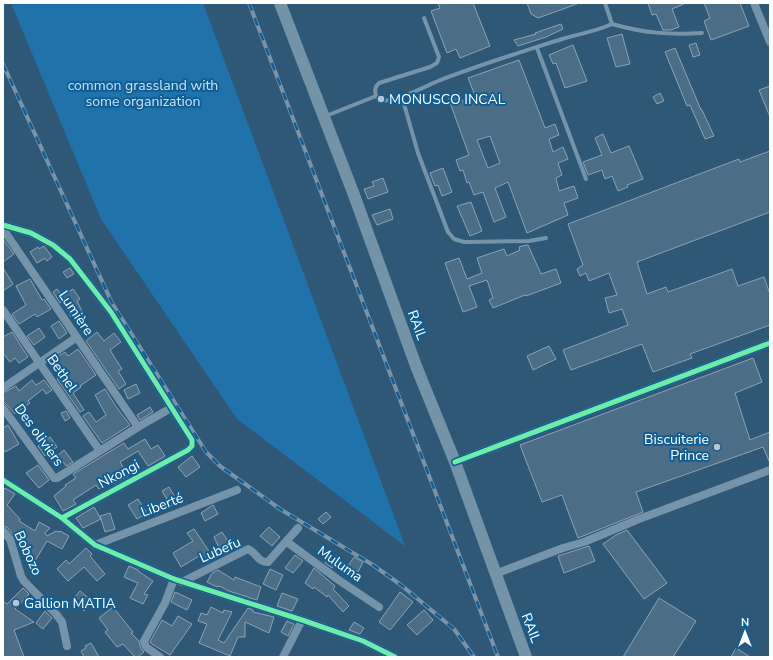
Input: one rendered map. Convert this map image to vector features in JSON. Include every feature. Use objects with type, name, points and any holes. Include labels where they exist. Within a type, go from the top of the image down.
[{"type":"main road","name":"RAIL","points":[[280,3],[354,195],[416,366],[455,462],[526,657]]},
{"type":"street","points":[[754,3],[767,26],[770,42]]},
{"type":"street","points":[[3,225],[32,233],[54,244],[70,259],[111,312],[171,408],[100,451]]},
{"type":"street","name":"Lumière","points":[[3,229],[138,427]]},
{"type":"street","name":"Bethel","points":[[3,310],[100,451]]},
{"type":"street","points":[[3,388],[40,364],[77,337]]},
{"type":"street","points":[[455,462],[770,343]]},
{"type":"street","name":"Des oliviers","points":[[3,408],[54,478],[57,478],[100,451]]},
{"type":"street","name":"Nkongi","points":[[62,518],[188,450],[192,446],[192,440],[171,408]]},
{"type":"street","points":[[495,574],[563,548],[584,542],[639,519],[770,470]]},
{"type":"street","points":[[3,480],[62,518],[95,545],[178,580],[363,641],[395,657]]},
{"type":"street","name":"Liberté","points":[[95,545],[237,490]]},
{"type":"street","name":"Lubefu","points":[[178,580],[248,549],[252,550],[263,562],[268,562],[298,528]]},
{"type":"street","name":"Bobozo","points":[[3,531],[10,539],[21,576],[24,581],[62,622],[67,646]]},
{"type":"street","name":"Muluma","points":[[286,542],[379,607]]},
{"type":"street","points":[[160,657],[146,647],[144,641],[178,580]]},
{"type":"street","points":[[283,657],[302,620]]},
{"type":"lane","points":[[605,3],[612,24]]},
{"type":"lane","points":[[424,18],[439,56],[437,63],[430,67],[379,83],[375,87],[376,96],[381,100],[402,97],[438,81],[481,66],[612,24],[634,30],[656,33],[702,33]]},
{"type":"lane","points":[[537,48],[586,179]]},
{"type":"lane","points":[[324,117],[376,96]]},
{"type":"lane","points":[[402,97],[418,153],[448,232],[454,239],[464,242],[529,241],[546,238]]},
{"type":"green space","name":"common grassland with some organization","points":[[11,3],[203,3],[405,546],[237,419],[101,219]]},
{"type":"building","points":[[438,3],[473,3],[490,46],[460,58],[456,49],[447,53],[431,11],[440,8]]},
{"type":"building","points":[[527,3],[577,4],[538,18],[531,14]]},
{"type":"building","points":[[648,3],[686,3],[672,9],[679,27],[671,30],[663,30],[656,14],[652,15]]},
{"type":"building","points":[[704,3],[740,3],[749,26],[711,40],[704,21],[710,18]]},
{"type":"building","points":[[561,24],[563,29],[546,37],[518,46],[514,40],[536,34],[535,33]]},
{"type":"building","points":[[622,34],[630,64],[616,67],[607,38]]},
{"type":"building","points":[[696,43],[700,55],[693,57],[689,45]]},
{"type":"building","points":[[573,45],[587,81],[565,88],[556,63],[553,64],[549,55]]},
{"type":"building","points":[[675,48],[701,110],[714,136],[705,139],[690,105],[687,106],[665,52]]},
{"type":"building","points":[[519,60],[545,128],[555,124],[559,135],[549,139],[553,152],[563,147],[568,159],[558,163],[562,175],[556,178],[559,191],[574,186],[578,198],[564,203],[568,215],[527,233],[508,182],[495,188],[506,217],[494,222],[483,192],[474,195],[469,182],[467,183],[463,170],[460,171],[456,160],[469,155],[448,97],[459,93],[463,102],[476,98],[468,78]],"holes":[[[490,136],[500,163],[488,168],[477,140]]]},
{"type":"building","points":[[770,86],[770,117],[759,90]]},
{"type":"building","points":[[660,93],[664,101],[657,104],[653,97]]},
{"type":"building","points":[[603,134],[611,153],[629,146],[643,179],[627,185],[628,187],[618,191],[612,176],[605,179],[602,170],[588,175],[583,162],[602,155],[595,138]]},
{"type":"building","points":[[770,151],[770,212],[637,262],[647,294],[666,287],[668,292],[732,269],[738,286],[764,277],[770,294],[770,325],[690,354],[692,358],[653,372],[642,344],[571,370],[563,350],[628,325],[622,309],[609,313],[605,298],[617,295],[609,273],[589,281],[586,273],[580,276],[577,269],[583,265],[568,224],[739,159],[740,162]]},
{"type":"building","points":[[443,168],[452,192],[442,196],[438,185],[435,186],[430,173]]},
{"type":"building","points":[[383,178],[388,192],[368,199],[364,189],[374,186],[372,182]]},
{"type":"building","points":[[471,202],[482,231],[470,236],[457,206]]},
{"type":"building","points":[[390,209],[393,219],[377,225],[372,215]]},
{"type":"building","points":[[3,239],[14,254],[3,262]]},
{"type":"building","points":[[528,245],[541,274],[556,269],[561,283],[493,308],[489,300],[493,298],[487,280],[469,286],[477,307],[463,312],[445,263],[459,258],[467,279],[482,273],[477,258],[504,249],[507,256],[520,250],[519,247]]},
{"type":"building","points":[[44,246],[52,257],[47,261],[45,258],[37,263],[30,252],[38,247],[39,249]]},
{"type":"building","points":[[3,268],[13,284],[3,291]]},
{"type":"building","points":[[70,268],[74,274],[67,278],[63,272]]},
{"type":"building","points":[[30,279],[42,300],[44,299],[51,309],[37,317],[35,314],[19,324],[12,314],[26,305],[16,286]]},
{"type":"building","points":[[57,289],[62,296],[73,289],[80,299],[77,301],[82,311],[71,317],[62,301],[60,303],[53,292]]},
{"type":"building","points":[[59,321],[67,333],[59,339],[51,326]]},
{"type":"building","points":[[39,328],[45,337],[34,345],[27,336]]},
{"type":"building","points":[[12,332],[28,357],[19,363],[15,358],[10,362],[3,353],[3,337]]},
{"type":"building","points":[[97,332],[104,341],[114,333],[121,342],[110,350],[122,369],[118,371],[126,384],[119,389],[86,341]]},
{"type":"building","points":[[549,346],[556,359],[533,370],[527,356]]},
{"type":"building","points":[[78,349],[96,375],[73,393],[84,410],[80,412],[57,379],[61,376],[52,361],[65,352],[68,356]]},
{"type":"building","points":[[753,358],[762,382],[735,393],[750,440],[770,432],[770,463],[763,447],[636,492],[643,512],[578,538],[562,495],[542,502],[520,445]]},
{"type":"building","points":[[32,380],[36,385],[44,380],[52,390],[46,394],[43,389],[28,401],[30,403],[15,414],[3,401],[3,393],[16,386],[19,391]]},
{"type":"building","points":[[136,384],[140,393],[128,399],[124,390]]},
{"type":"building","points":[[105,389],[130,425],[102,443],[83,416],[89,412],[96,422],[106,415],[95,395]]},
{"type":"building","points":[[150,407],[153,412],[140,420],[137,415]]},
{"type":"building","points":[[66,411],[70,418],[65,421],[61,413]]},
{"type":"building","points":[[8,425],[19,444],[5,452],[3,448],[3,428]]},
{"type":"building","points":[[50,437],[57,447],[45,456],[38,446]]},
{"type":"building","points":[[145,439],[151,449],[158,445],[165,456],[148,466],[138,451],[120,462],[128,476],[113,484],[112,479],[99,489],[96,485],[73,500],[76,504],[63,511],[54,496],[66,486],[65,485],[76,478],[73,474],[124,443],[128,449]]},
{"type":"building","points":[[64,450],[73,462],[66,466],[58,455]]},
{"type":"building","points":[[192,456],[200,467],[186,477],[178,467]]},
{"type":"building","points":[[38,465],[49,480],[39,488],[26,473]]},
{"type":"building","points":[[169,487],[178,502],[171,506],[162,491]]},
{"type":"building","points":[[5,488],[15,494],[7,505],[20,519],[19,521],[35,531],[39,522],[50,528],[45,533],[47,536],[56,531],[60,531],[69,536],[62,549],[47,541],[35,561],[22,554],[27,545],[15,537],[7,527],[3,526],[3,491]]},
{"type":"building","points":[[138,499],[147,513],[137,519],[128,505]]},
{"type":"building","points":[[213,505],[218,514],[205,521],[201,513]]},
{"type":"building","points":[[94,507],[101,519],[83,528],[76,518]]},
{"type":"building","points":[[326,512],[331,517],[323,524],[318,519]]},
{"type":"building","points":[[110,513],[115,529],[105,532],[100,516]]},
{"type":"building","points":[[269,527],[280,537],[272,546],[260,536]]},
{"type":"building","points":[[194,529],[213,557],[203,563],[199,556],[181,567],[173,553],[193,541],[187,533]]},
{"type":"building","points":[[627,530],[667,583],[644,599],[603,544],[616,535]]},
{"type":"building","points":[[222,532],[231,546],[221,552],[214,537]]},
{"type":"building","points":[[589,546],[595,561],[564,573],[558,556]]},
{"type":"building","points":[[86,548],[92,554],[90,556],[105,574],[97,581],[84,567],[68,581],[57,569],[66,560],[69,564]]},
{"type":"building","points":[[331,554],[339,559],[332,568],[325,563]]},
{"type":"building","points":[[295,555],[303,561],[293,573],[285,568]]},
{"type":"building","points":[[354,557],[363,562],[358,572],[348,566]]},
{"type":"building","points":[[129,566],[138,570],[153,581],[144,594],[148,595],[143,604],[130,598],[138,583],[124,577]]},
{"type":"building","points":[[314,568],[335,586],[333,589],[349,606],[343,612],[328,595],[327,597],[314,587],[313,589],[305,583]]},
{"type":"building","points":[[270,569],[283,575],[276,590],[263,584]]},
{"type":"building","points":[[218,570],[234,580],[235,577],[261,587],[257,600],[207,582],[212,573]]},
{"type":"building","points":[[23,588],[29,594],[15,609],[34,622],[14,630],[24,657],[3,657],[3,601],[7,604]]},
{"type":"building","points":[[80,591],[92,601],[84,611],[72,600]]},
{"type":"building","points":[[175,592],[192,600],[187,610],[171,602]]},
{"type":"building","points":[[400,592],[413,602],[390,630],[379,622]]},
{"type":"building","points":[[282,593],[298,599],[292,611],[277,606]]},
{"type":"building","points":[[659,598],[696,621],[673,657],[623,657]]},
{"type":"building","points":[[113,607],[133,632],[131,633],[139,641],[141,649],[144,652],[138,657],[135,657],[123,644],[117,647],[105,632],[108,630],[99,618]]},
{"type":"building","points":[[211,607],[223,613],[224,610],[232,612],[218,640],[224,643],[248,608],[253,610],[253,612],[274,617],[269,633],[245,622],[245,637],[238,637],[230,656],[199,643],[207,624],[198,621],[201,613],[207,615]]},
{"type":"building","points":[[424,610],[433,620],[417,635],[407,625]]},
{"type":"building","points":[[45,611],[52,618],[43,629],[36,623]]},
{"type":"building","points":[[178,616],[192,624],[170,655],[150,642],[162,620],[172,626]]},
{"type":"building","points":[[287,621],[294,624],[288,636],[281,632]]},
{"type":"building","points":[[354,622],[364,628],[360,634],[349,630]]},
{"type":"building","points":[[91,643],[99,657],[84,657],[81,651],[86,648],[85,646]]},
{"type":"building","points":[[736,648],[750,657],[731,657]]},
{"type":"railway","points":[[249,3],[498,657]]},
{"type":"railway","points":[[3,64],[112,303],[206,452],[220,466],[280,509],[373,565],[401,585],[454,629],[474,657]]},
{"type":"cycle path","points":[[3,225],[31,233],[53,245],[70,259],[111,312],[192,440],[192,446],[188,450],[62,518]]},
{"type":"cycle path","points":[[455,462],[770,343]]},
{"type":"cycle path","points":[[3,480],[62,518],[95,545],[174,579],[363,641],[395,657]]},
{"type":"place","name":"MONUSCO INCAL","points":[[381,99]]},
{"type":"place","name":"Biscuiterie Prince","points":[[717,447]]},
{"type":"place","name":"Gallion MATIA","points":[[16,603]]}]
